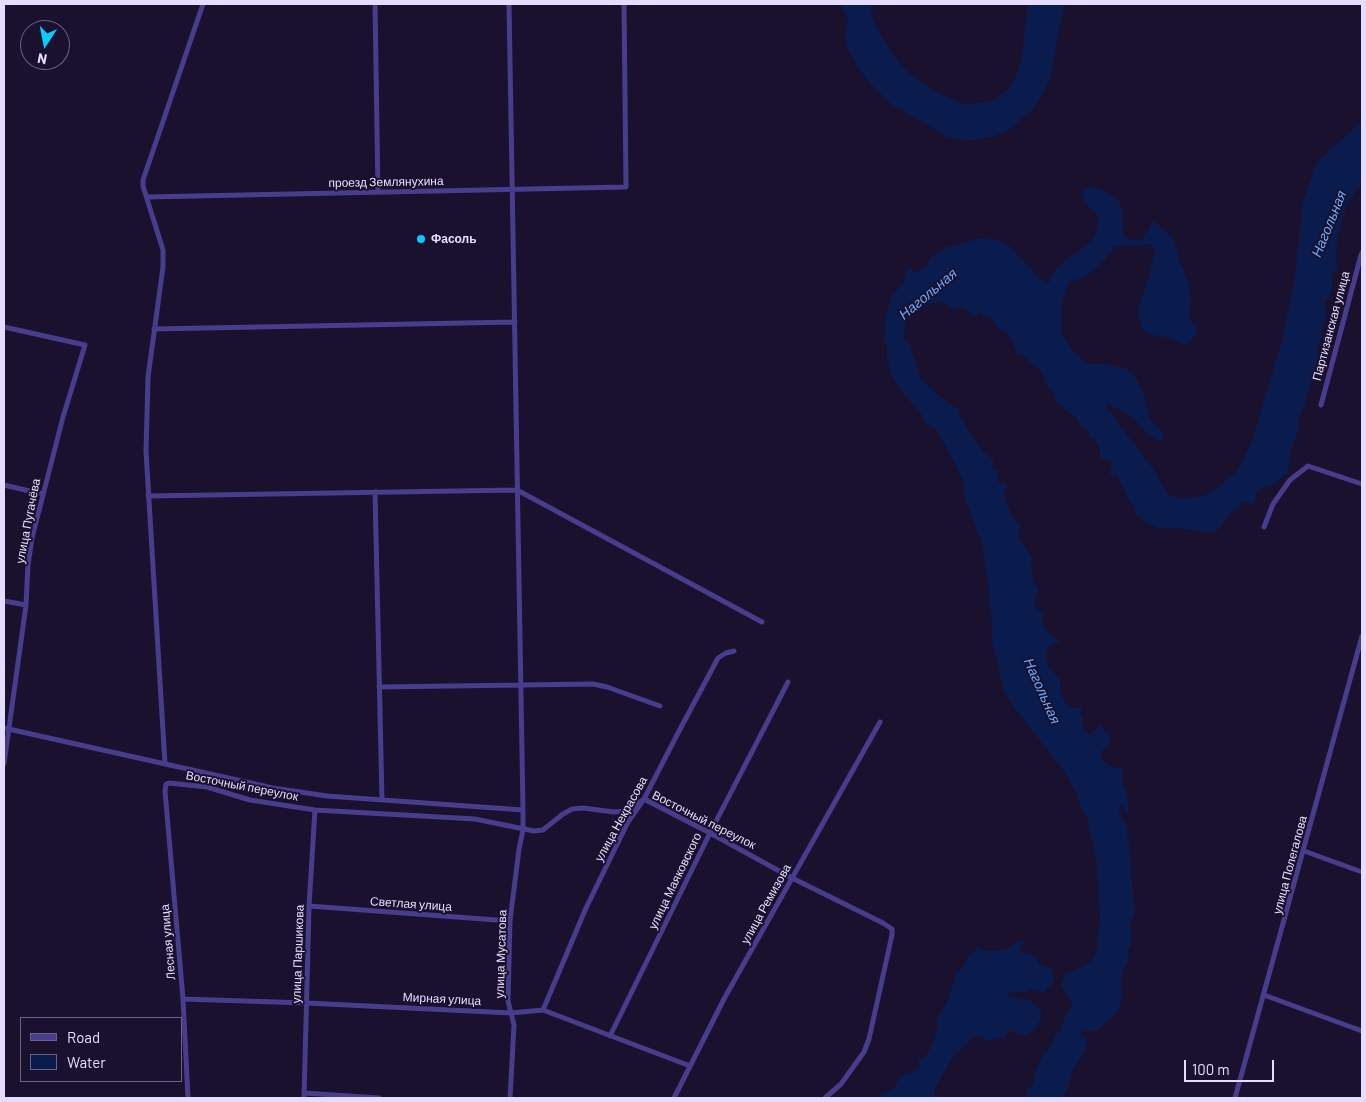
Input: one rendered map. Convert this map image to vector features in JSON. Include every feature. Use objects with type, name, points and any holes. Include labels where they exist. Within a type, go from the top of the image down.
[{"type":"street","points":[[164,764],[146,451],[148,377],[163,268],[163,250],[143,186],[143,180],[202,4]]},
{"type":"street","points":[[375,4],[378,192]]},
{"type":"street","name":"улица Мусатова","points":[[509,4],[523,810],[523,830],[510,921],[508,1001],[514,1025],[510,1098]]},
{"type":"street","name":"проезд Землянухина","points":[[147,197],[626,187],[624,4]]},
{"type":"street","name":"Партизанская улица","points":[[1321,406],[1360,254],[1362,253]]},
{"type":"street","points":[[154,329],[515,322]]},
{"type":"street","name":"улица Пугачёва","points":[[4,327],[85,345],[62,417],[42,494],[28,565],[26,605],[6,729],[4,764]]},
{"type":"street","points":[[1264,527],[1273,504],[1290,480],[1308,466],[1362,484]]},
{"type":"street","points":[[4,485],[42,494]]},
{"type":"street","points":[[148,496],[517,490],[762,622]]},
{"type":"street","points":[[375,492],[382,800]]},
{"type":"street","points":[[4,601],[26,605]]},
{"type":"street","name":"улица Полегалова","points":[[1235,1098],[1362,636]]},
{"type":"street","name":"улица Некрасова","points":[[543,1010],[586,908],[628,822],[644,799],[718,658],[734,651]]},
{"type":"street","points":[[1354,667],[1362,669]]},
{"type":"street","name":"улица Маяковского","points":[[610,1036],[710,833],[788,682]]},
{"type":"street","points":[[379,687],[592,684],[608,687],[660,706]]},
{"type":"street","name":"улица Ремизова","points":[[674,1098],[725,997],[880,722]]},
{"type":"street","name":"Восточный переулок","points":[[6,729],[282,789],[326,796],[523,810]]},
{"type":"street","name":"Восточный переулок","points":[[166,784],[173,782],[207,787],[250,800],[315,810],[475,820],[534,831],[543,830],[563,814],[572,810],[582,808],[614,812],[624,811],[644,799],[892,929],[869,1039],[864,1052],[841,1084],[825,1098]]},
{"type":"street","name":"Лесная улица","points":[[166,784],[165,791],[183,999],[188,1098]]},
{"type":"street","name":"улица Паршикова","points":[[304,1096],[309,906],[315,810]]},
{"type":"street","points":[[1304,851],[1362,872]]},
{"type":"street","name":"Светлая улица","points":[[309,906],[510,921]]},
{"type":"street","points":[[1264,995],[1362,1032]]},
{"type":"street","name":"Мирная улица","points":[[183,999],[511,1013],[543,1010],[690,1066]]},
{"type":"street","points":[[304,1096],[379,1098]]},
{"type":"water","points":[[840,4],[871,4],[872,16],[878,31],[896,59],[907,71],[935,92],[965,104],[988,102],[997,98],[1006,91],[1015,79],[1021,62],[1028,4],[1064,4],[1050,78],[1034,108],[1008,131],[971,141],[946,137],[892,105],[871,84],[858,68],[848,49],[845,37],[848,19]]},
{"type":"water","name":"Нагольная","points":[[1362,120],[1362,183],[1348,202],[1338,234],[1336,256],[1338,267],[1336,273],[1332,273],[1332,289],[1325,301],[1326,318],[1321,332],[1322,338],[1318,344],[1319,361],[1312,375],[1305,404],[1300,414],[1298,432],[1292,448],[1288,472],[1273,485],[1259,489],[1255,502],[1251,504],[1243,502],[1238,509],[1230,513],[1219,529],[1213,533],[1178,528],[1160,529],[1135,515],[1134,506],[1130,503],[1117,475],[1109,475],[1112,465],[1109,461],[1100,458],[1100,448],[1094,438],[1089,438],[1090,433],[1080,425],[1076,417],[1058,404],[1054,394],[1046,385],[1041,371],[1033,366],[1023,354],[1017,354],[1012,340],[1005,331],[999,330],[993,319],[977,313],[978,319],[965,310],[960,308],[952,310],[946,303],[939,302],[931,303],[912,313],[905,324],[903,339],[909,342],[920,377],[940,397],[958,409],[966,428],[984,452],[994,460],[993,469],[998,470],[997,479],[1000,483],[1006,483],[1007,488],[1004,491],[1012,517],[1021,525],[1019,535],[1021,541],[1033,559],[1031,565],[1033,582],[1039,589],[1035,600],[1035,607],[1044,614],[1042,620],[1044,627],[1052,636],[1061,641],[1048,647],[1046,652],[1048,666],[1060,680],[1060,693],[1066,703],[1074,708],[1082,707],[1080,716],[1084,717],[1083,729],[1089,735],[1098,726],[1101,726],[1110,736],[1110,744],[1107,749],[1101,751],[1101,756],[1113,768],[1122,768],[1122,784],[1126,790],[1128,814],[1122,805],[1119,811],[1126,825],[1134,909],[1136,911],[1131,922],[1132,941],[1128,951],[1129,959],[1123,970],[1122,997],[1118,1012],[1097,1031],[1083,1031],[1081,1036],[1086,1037],[1086,1049],[1072,1072],[1067,1092],[1061,1098],[1028,1098],[1026,1091],[1034,1083],[1033,1077],[1042,1056],[1051,1045],[1056,1033],[1060,1032],[1065,1016],[1073,1005],[1061,986],[1065,974],[1085,966],[1092,960],[1096,951],[1100,919],[1097,867],[1087,817],[1082,810],[1076,792],[1063,770],[1013,706],[1003,689],[992,640],[991,608],[988,604],[989,593],[983,547],[965,499],[963,480],[937,430],[925,423],[923,417],[910,402],[893,378],[887,360],[887,345],[884,343],[885,319],[892,296],[906,279],[905,273],[909,269],[917,272],[927,266],[931,257],[939,253],[943,248],[981,238],[1002,241],[1011,247],[1040,279],[1050,283],[1050,278],[1056,268],[1086,246],[1097,231],[1098,216],[1084,203],[1084,188],[1095,187],[1108,192],[1119,201],[1122,208],[1123,234],[1127,238],[1138,241],[1143,239],[1150,227],[1151,221],[1155,222],[1175,241],[1179,259],[1189,285],[1191,305],[1189,314],[1191,322],[1196,326],[1197,334],[1188,344],[1183,344],[1169,338],[1148,334],[1143,330],[1139,319],[1138,307],[1155,251],[1152,245],[1147,244],[1142,246],[1124,245],[1114,248],[1103,262],[1086,276],[1070,282],[1066,289],[1061,309],[1062,334],[1073,350],[1090,364],[1106,364],[1125,368],[1134,374],[1144,394],[1149,417],[1163,434],[1164,439],[1162,441],[1157,440],[1142,429],[1133,417],[1106,403],[1107,408],[1154,470],[1168,494],[1183,498],[1202,497],[1233,475],[1239,468],[1252,442],[1283,336],[1294,282],[1303,201],[1317,162]]},
{"type":"water","points":[[1020,941],[1028,943],[1020,946],[1020,951],[1034,955],[1040,964],[1051,968],[1055,981],[1044,993],[1031,989],[1025,993],[1007,994],[1007,997],[1029,1000],[1041,1012],[1042,1017],[1033,1032],[1025,1035],[1008,1031],[1005,1038],[985,1041],[982,1037],[977,1036],[971,1039],[953,1057],[935,1088],[935,1098],[877,1098],[881,1094],[893,1089],[901,1075],[912,1072],[920,1066],[918,1063],[919,1059],[924,1058],[935,1037],[938,1023],[937,1016],[946,1005],[956,973],[965,964],[969,953],[974,952],[977,945],[981,950],[993,951],[1006,949]]},
{"type":"place","name":"Фасоль","points":[[421,239]]}]
